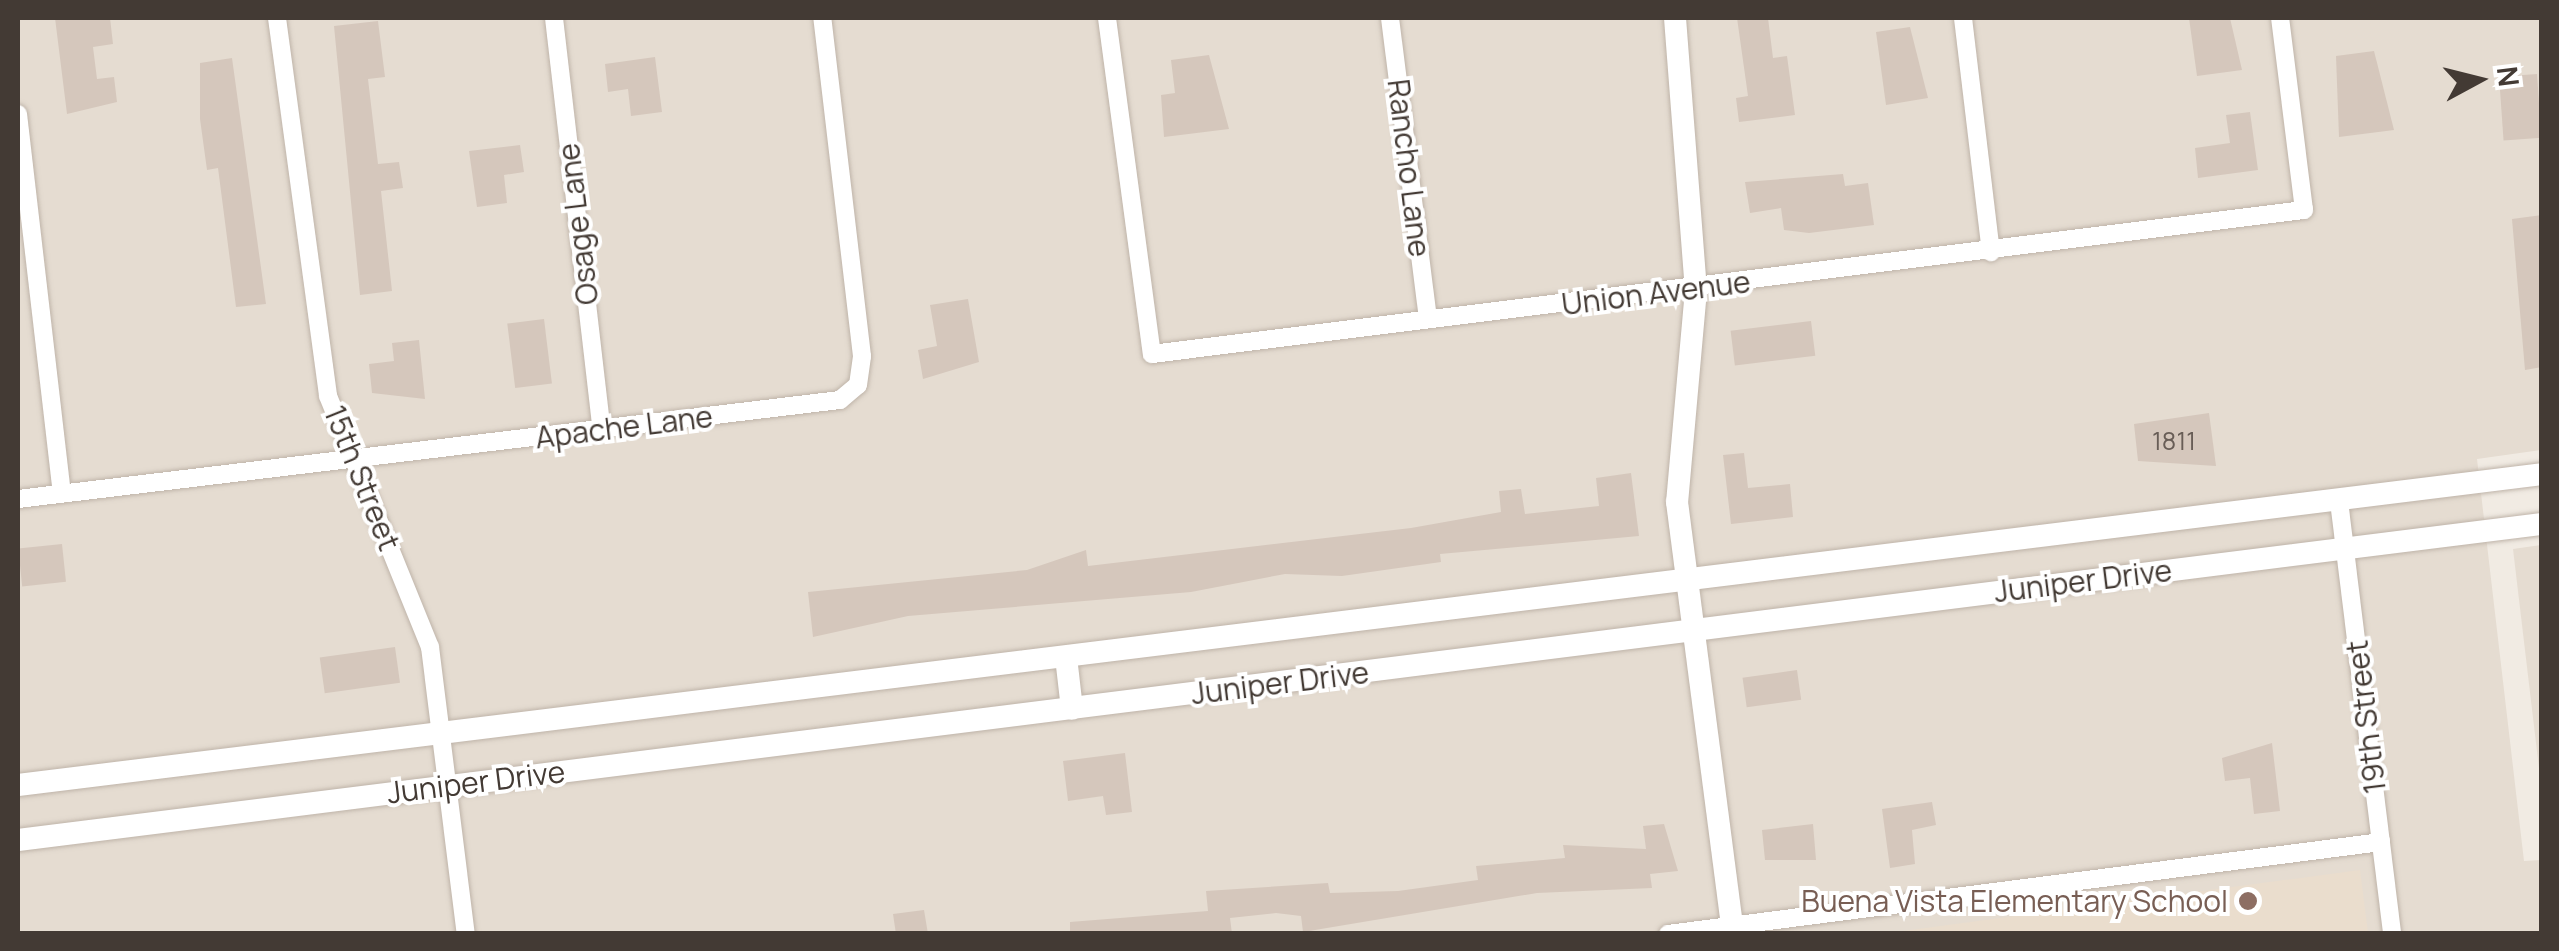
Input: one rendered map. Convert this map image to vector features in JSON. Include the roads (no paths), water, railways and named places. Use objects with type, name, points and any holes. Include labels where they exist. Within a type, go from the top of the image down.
[{"type":"street","name":"15th Street","points":[[277,18],[312,315],[351,461],[416,604],[442,737],[466,934]]},
{"type":"street","name":"Osage Lane","points":[[554,18],[602,430]]},
{"type":"street","name":"Apache Lane","points":[[18,499],[840,400],[858,384],[862,356],[822,18]]},
{"type":"street","name":"Union Avenue","points":[[1106,18],[1152,354],[1696,290],[2304,210],[2280,18]]},
{"type":"street","name":"Rancho Lane","points":[[1390,18],[1428,319]]},
{"type":"street","points":[[1674,18],[1696,290],[1678,430],[1687,577],[1732,929]]},
{"type":"street","points":[[1963,18],[1991,252]]},
{"type":"street","points":[[18,114],[62,493]]},
{"type":"street","name":"Juniper Drive","points":[[18,785],[442,737],[1687,577],[2542,474]]},
{"type":"street","name":"19th Street","points":[[2339,500],[2392,934]]},
{"type":"street","name":"Juniper Drive","points":[[18,840],[2542,524]]},
{"type":"street","points":[[1066,657],[1072,709]]},
{"type":"street","points":[[1668,934],[1732,929],[2381,842]]},
{"type":"place","name":"Buena Vista Elementary School","points":[[2248,901]]}]
